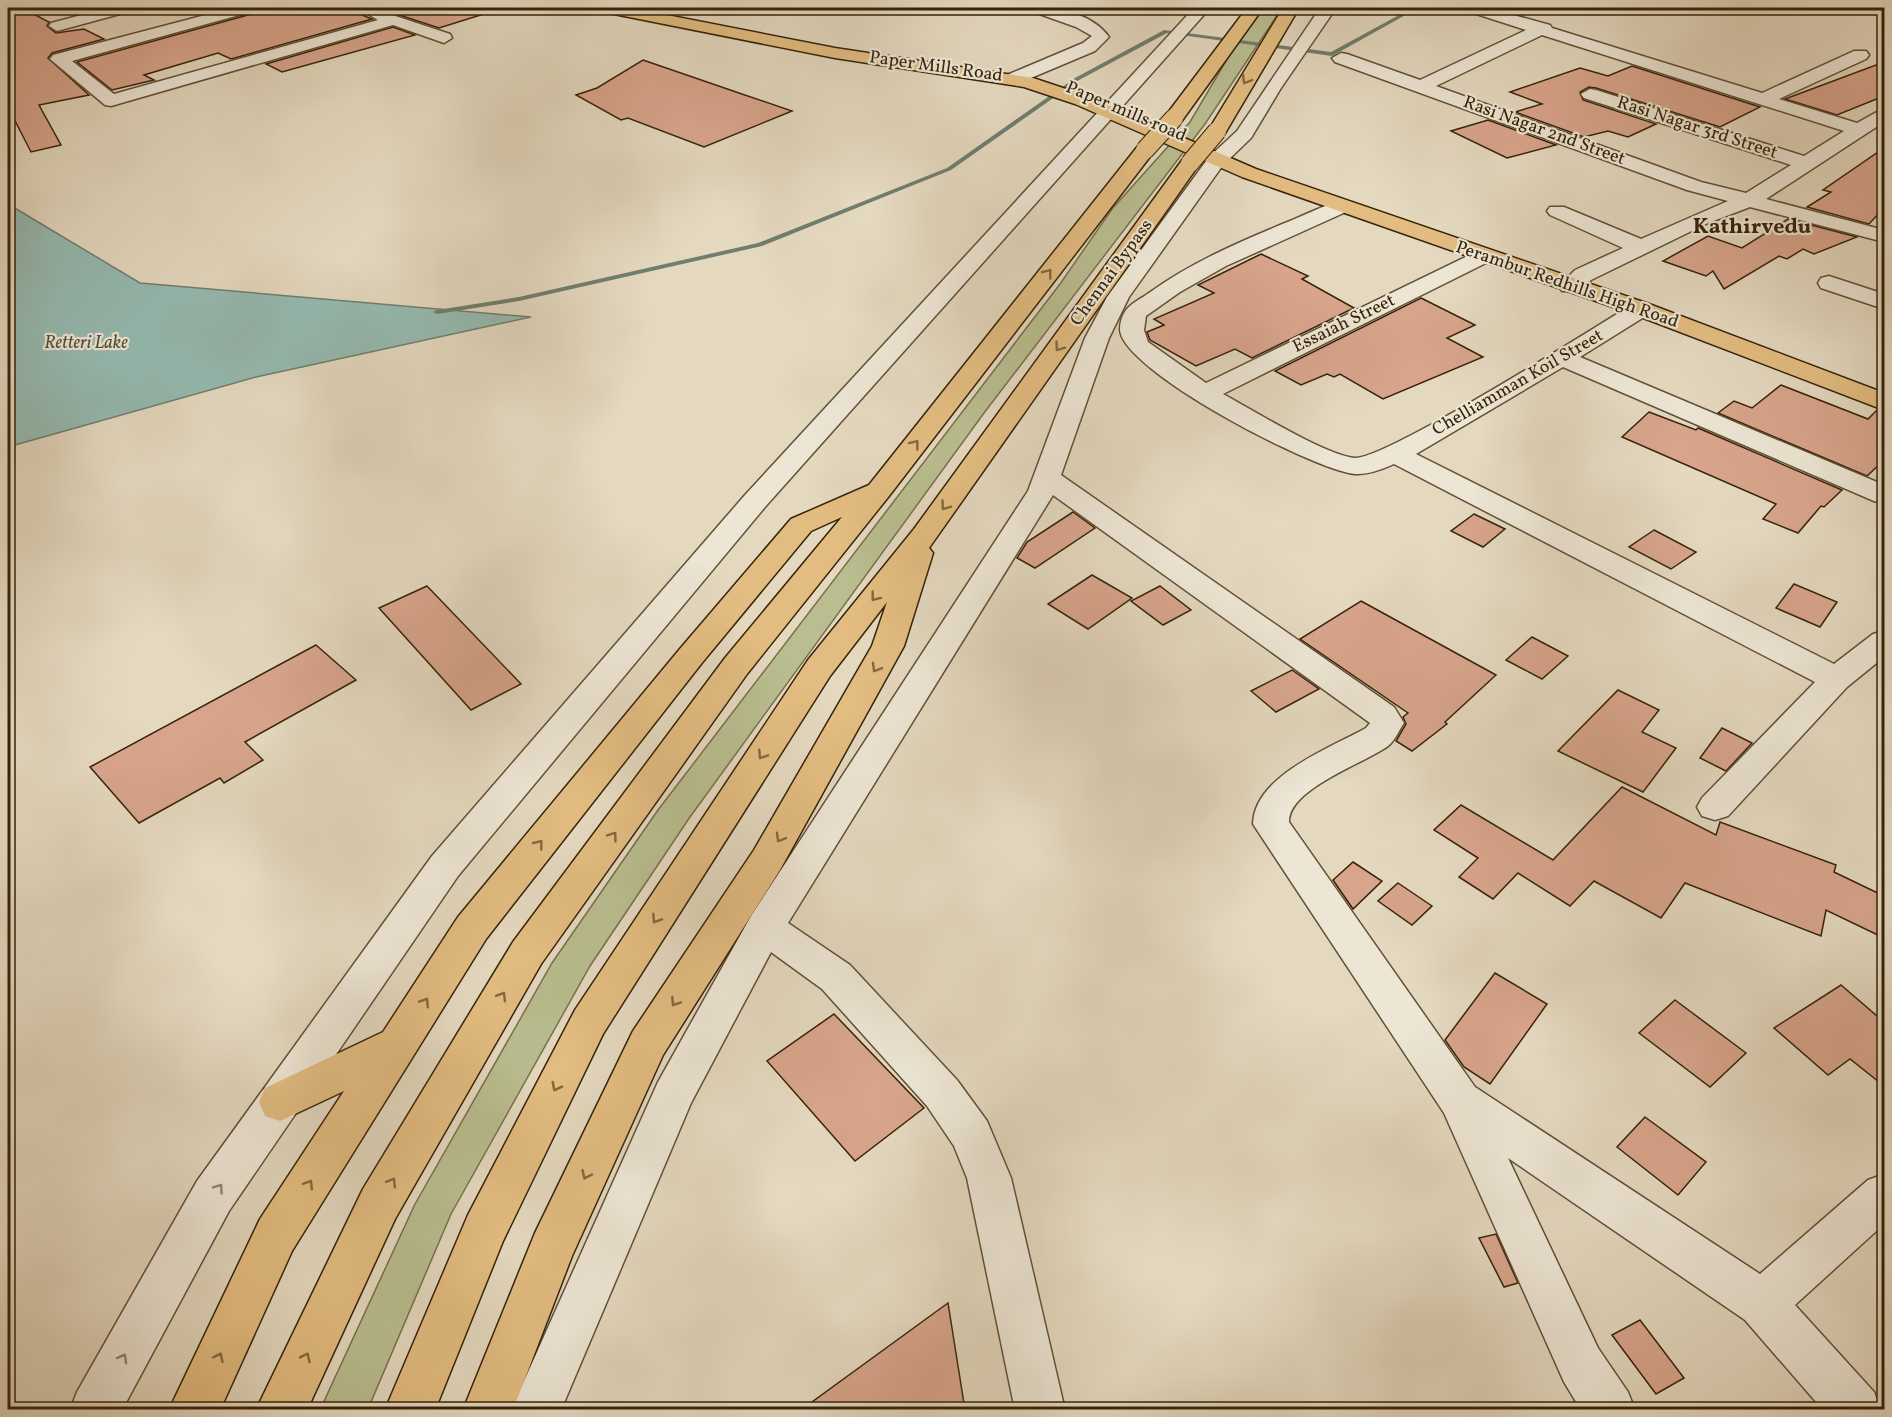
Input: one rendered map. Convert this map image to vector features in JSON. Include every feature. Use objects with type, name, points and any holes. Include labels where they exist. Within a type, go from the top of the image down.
[{"type":"main road","name":"Paper Mills Road","points":[[609,8],[835,53],[1026,78],[1103,103]]},
{"type":"main road","points":[[281,1410],[379,1203],[527,953],[736,666],[879,490],[1145,150],[1173,118],[1255,8]]},
{"type":"main road","name":"Chennai Bypass","points":[[924,535],[1212,152],[1276,29],[1291,8]]},
{"type":"main road","name":"Paper mills road","points":[[1103,103],[1212,152],[1278,174]]},
{"type":"main road","name":"Perambur Redhills High Road","points":[[1212,152],[1249,173],[1341,207],[1482,256],[1577,280],[1641,309],[1884,402]]},
{"type":"main road","name":"Perambur Redhills High Road","points":[[1278,174],[1884,385]]},
{"type":"main road","points":[[194,1410],[276,1235],[472,928],[690,657],[801,525],[879,490]]},
{"type":"main road","points":[[410,1410],[484,1231],[589,1022],[819,668],[924,535]]},
{"type":"main road","points":[[488,1410],[551,1249],[648,1044],[767,860],[888,646],[924,535]]},
{"type":"main road","points":[[280,1102],[397,1045]]},
{"type":"street","points":[[57,26],[124,8]]},
{"type":"street","points":[[248,8],[59,59],[111,101],[394,20]]},
{"type":"street","points":[[359,8],[444,38]]},
{"type":"street","points":[[1026,78],[1089,47],[1101,37],[1099,32],[1090,27],[1037,8]]},
{"type":"street","points":[[95,1410],[213,1196],[445,866],[755,501],[1103,103],[1202,8]]},
{"type":"street","points":[[536,1410],[673,1095],[765,927],[1036,502],[1047,478],[1097,338],[1118,297],[1212,152],[1244,134],[1272,88],[1328,8]]},
{"type":"street","points":[[1473,8],[1544,28],[1859,130]]},
{"type":"street","points":[[1420,87],[1544,28]]},
{"type":"street","points":[[1764,99],[1860,55]]},
{"type":"street","name":"Rasi Nagar 2nd Street","points":[[1341,58],[1694,186],[1884,236]]},
{"type":"street","name":"Rasi Nagar 3rd Street","points":[[1590,94],[1805,163]]},
{"type":"street","points":[[1577,280],[1750,200],[1884,114]]},
{"type":"street","name":"Chelliamman Koil Street","points":[[1341,207],[1194,273],[1171,286],[1136,313],[1131,331],[1137,345],[1153,359],[1205,393],[1296,445],[1339,464],[1363,464],[1393,453],[1562,358],[1641,309]]},
{"type":"street","points":[[1557,211],[1642,248]]},
{"type":"street","name":"Essaiah Street","points":[[1205,393],[1482,256]]},
{"type":"street","points":[[1828,284],[1884,302]]},
{"type":"street","points":[[1562,358],[1884,495]]},
{"type":"street","points":[[1393,453],[1836,679]]},
{"type":"street","points":[[1047,478],[1382,715],[1387,723],[1378,736],[1286,789],[1270,812],[1271,824],[1460,1101],[1581,1365],[1610,1410]]},
{"type":"street","points":[[1715,807],[1836,679],[1884,641]]},
{"type":"street","points":[[765,927],[836,977],[942,1093],[972,1135],[989,1178],[1040,1410]]},
{"type":"street","points":[[1460,1101],[1762,1304],[1856,1410]]},
{"type":"street","points":[[1762,1304],[1884,1195]]},
{"type":"green space","points":[[1263,8],[1282,8],[1205,124],[984,413],[690,817],[590,966],[451,1214],[368,1409],[320,1410],[415,1204],[552,963],[658,810],[1060,284],[1112,209],[1190,122],[1236,44]]},
{"type":"water","name":"Retteri Lake","points":[[8,204],[140,283],[531,317],[256,377],[8,447]]},
{"type":"building","points":[[8,8],[22,8],[49,22],[47,26],[56,33],[84,29],[104,39],[52,53],[48,58],[89,95],[39,105],[61,145],[31,152],[10,111],[8,112]]},
{"type":"building","points":[[260,8],[345,8],[372,19],[231,59],[218,53],[144,75],[154,80],[112,90],[77,62],[255,13]]},
{"type":"building","points":[[483,8],[484,14],[439,28],[381,9]]},
{"type":"building","points":[[393,27],[415,35],[282,72],[266,64]]},
{"type":"building","points":[[643,60],[792,111],[704,147],[628,118],[621,120],[576,95],[597,88]]},
{"type":"building","points":[[1884,62],[1884,96],[1837,115],[1785,99]]},
{"type":"building","points":[[1632,66],[1760,107],[1720,127],[1596,88],[1589,87],[1580,92],[1583,100],[1656,124],[1628,137],[1608,131],[1584,137],[1515,112],[1542,104],[1510,92],[1580,68],[1608,76]]},
{"type":"building","points":[[1488,120],[1556,145],[1507,158],[1451,131]]},
{"type":"building","points":[[1884,148],[1884,208],[1869,224],[1807,207],[1831,192],[1823,190]]},
{"type":"building","points":[[1788,219],[1857,237],[1814,254],[1803,249],[1787,259],[1779,256],[1724,289],[1713,271],[1706,276],[1663,261],[1708,236],[1742,248]]},
{"type":"building","points":[[1261,254],[1308,276],[1302,279],[1354,308],[1252,358],[1235,349],[1196,366],[1150,340],[1147,332],[1164,325],[1154,319],[1214,293],[1198,285]]},
{"type":"building","points":[[1421,298],[1475,325],[1447,338],[1483,357],[1383,399],[1340,374],[1334,377],[1327,374],[1301,385],[1275,371]]},
{"type":"building","points":[[1781,385],[1868,419],[1877,410],[1884,412],[1884,460],[1867,476],[1718,413],[1734,401],[1752,408]]},
{"type":"building","points":[[1649,412],[1696,430],[1698,428],[1842,490],[1824,507],[1821,506],[1798,533],[1763,519],[1776,504],[1622,437]]},
{"type":"building","points":[[1073,512],[1095,528],[1035,568],[1017,558],[1027,542]]},
{"type":"building","points":[[1474,514],[1505,529],[1483,547],[1451,531]]},
{"type":"building","points":[[1654,530],[1696,552],[1671,569],[1629,547]]},
{"type":"building","points":[[1092,575],[1132,598],[1088,629],[1048,604]]},
{"type":"building","points":[[1794,584],[1837,602],[1820,627],[1776,608]]},
{"type":"building","points":[[427,586],[521,684],[471,710],[379,608]]},
{"type":"building","points":[[1160,586],[1191,610],[1163,625],[1131,601]]},
{"type":"building","points":[[1361,601],[1496,675],[1445,722],[1447,724],[1412,751],[1396,741],[1406,724],[1403,717],[1408,713],[1300,639]]},
{"type":"building","points":[[1532,637],[1568,656],[1542,679],[1506,660]]},
{"type":"building","points":[[316,645],[356,680],[245,742],[263,760],[224,783],[220,778],[139,823],[90,767]]},
{"type":"building","points":[[1292,670],[1319,689],[1276,712],[1251,691]]},
{"type":"building","points":[[1618,690],[1659,710],[1642,732],[1676,748],[1643,792],[1558,751]]},
{"type":"building","points":[[1722,728],[1752,743],[1726,771],[1700,758]]},
{"type":"building","points":[[1622,787],[1716,835],[1720,822],[1836,865],[1834,872],[1884,896],[1884,938],[1826,910],[1821,936],[1685,883],[1661,918],[1594,881],[1570,906],[1518,873],[1493,899],[1459,877],[1478,858],[1434,830],[1461,805],[1553,860]]},
{"type":"building","points":[[1353,862],[1382,881],[1353,909],[1333,880]]},
{"type":"building","points":[[1398,883],[1432,906],[1412,925],[1378,901]]},
{"type":"building","points":[[1495,973],[1547,1004],[1490,1084],[1464,1067],[1445,1040]]},
{"type":"building","points":[[1841,985],[1884,1022],[1884,1086],[1850,1059],[1828,1075],[1774,1028]]},
{"type":"building","points":[[1675,1000],[1746,1053],[1710,1087],[1639,1033]]},
{"type":"building","points":[[834,1014],[924,1108],[855,1161],[767,1061]]},
{"type":"building","points":[[1645,1117],[1706,1162],[1678,1195],[1617,1147]]},
{"type":"building","points":[[1496,1234],[1518,1283],[1504,1287],[1479,1238]]},
{"type":"building","points":[[948,1303],[965,1410],[801,1410]]},
{"type":"building","points":[[1640,1320],[1684,1378],[1656,1394],[1612,1335]]},
{"type":"waterway","points":[[437,312],[519,299],[760,245],[949,169],[1077,79],[1166,31],[1332,54],[1415,8]]},
{"type":"district","name":"Kathirvedu","points":[[1752,227]]}]
